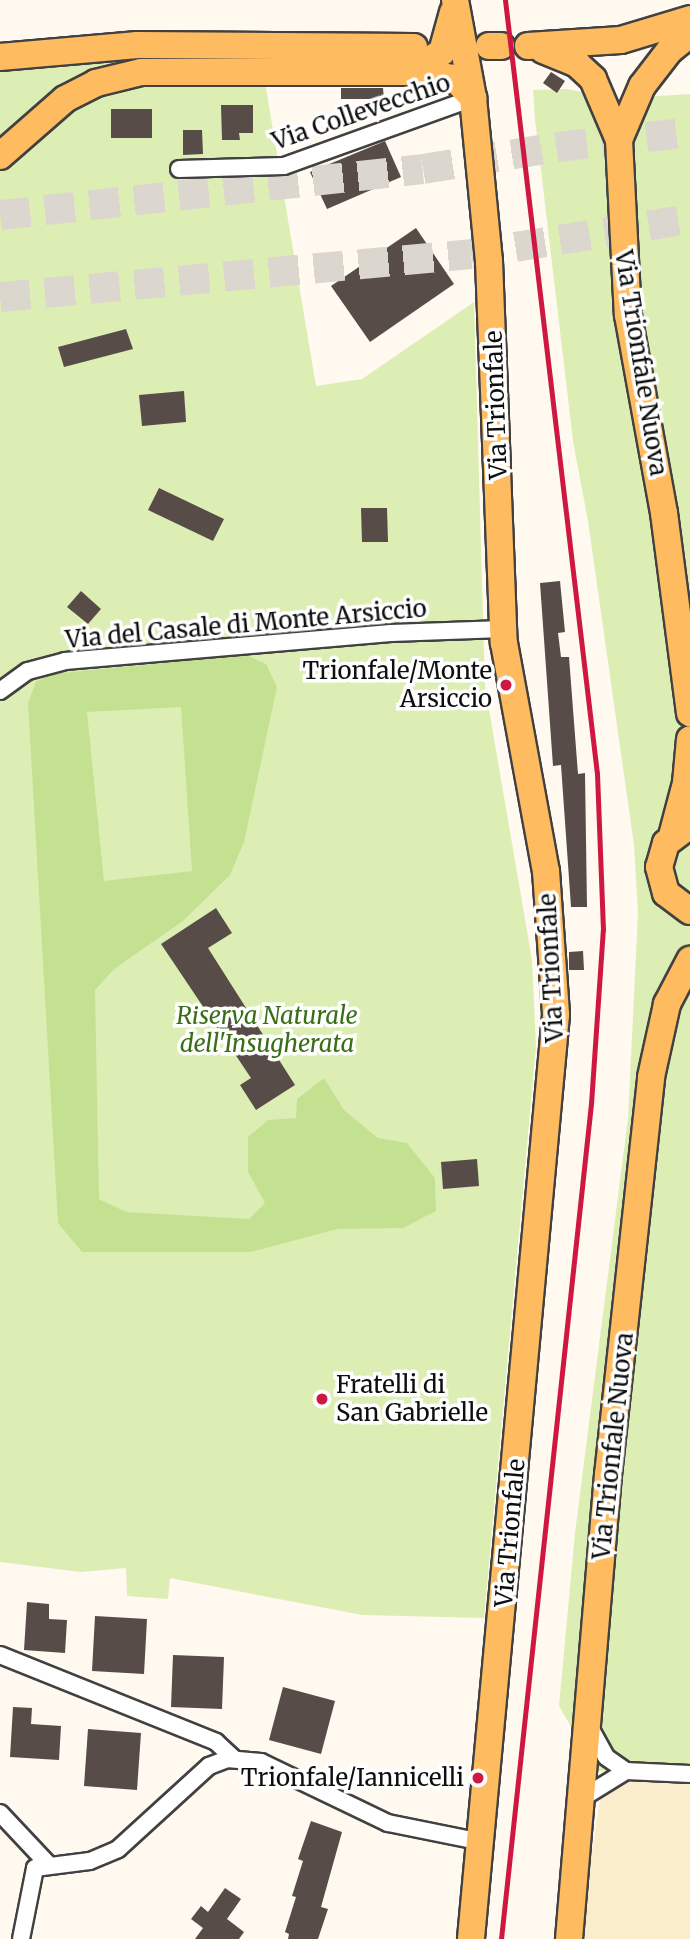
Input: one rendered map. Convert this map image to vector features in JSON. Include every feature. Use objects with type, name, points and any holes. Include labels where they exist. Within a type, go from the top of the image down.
[{"type":"main road","points":[[0,58],[137,45],[412,59],[430,63],[445,49],[455,0]]},
{"type":"main road","name":"Via Trionfale","points":[[455,0],[472,98],[494,323],[503,629],[546,871],[556,1028],[471,1939]]},
{"type":"main road","points":[[619,140],[605,97],[588,73],[567,58],[528,46],[621,40],[690,19]]},
{"type":"main road","name":"Via Trionfale Nuova","points":[[690,34],[649,77],[631,106],[619,140],[628,315],[664,513],[690,713]]},
{"type":"main road","points":[[0,156],[54,106],[117,76],[163,70],[412,59],[454,78],[472,98]]},
{"type":"main road","points":[[690,739],[681,831],[660,858],[661,879],[671,899],[690,911]]},
{"type":"main road","name":"Via Trionfale Nuova","points":[[569,1939],[584,1797],[608,1475],[651,1077],[664,1014],[690,960]]},
{"type":"street","name":"Via Collevecchio","points":[[179,169],[284,166],[472,98]]},
{"type":"street","name":"Via del Casale di Monte Arsiccio","points":[[0,691],[29,671],[65,661],[391,633],[503,629]]},
{"type":"street","points":[[0,1655],[216,1742],[233,1758]]},
{"type":"street","points":[[589,1726],[606,1757],[626,1771],[690,1774]]},
{"type":"street","points":[[22,1939],[30,1877],[35,1868],[47,1863],[90,1861],[118,1849],[209,1766],[233,1758],[265,1764],[388,1823],[482,1842]]},
{"type":"street","points":[[584,1797],[626,1771]]},
{"type":"street","points":[[0,1813],[47,1863]]},
{"type":"shaded area","points":[[690,1781],[690,1939],[579,1939],[600,1800],[610,1788],[625,1782]]},
{"type":"green space","name":"Riserva Naturale dell'Insugherata","points":[[257,35],[316,386],[362,379],[474,302],[485,686],[532,960],[536,1046],[484,1618],[362,1615],[170,1578],[168,1599],[127,1596],[126,1568],[81,1572],[0,1562],[0,46]]},
{"type":"green space","points":[[567,89],[616,99],[690,94],[690,1770],[597,1771],[559,1706],[575,1533],[628,1118],[638,914],[634,845],[588,521],[573,441],[535,119],[533,90]]},
{"type":"green space","points":[[246,655],[266,664],[277,687],[244,842],[230,875],[183,921],[114,969],[95,990],[99,1199],[126,1212],[249,1219],[265,1203],[248,1172],[248,1137],[268,1120],[296,1118],[297,1099],[324,1078],[344,1110],[378,1138],[407,1143],[435,1178],[436,1211],[403,1228],[337,1229],[251,1252],[82,1252],[58,1223],[28,703],[36,682],[51,674]],"holes":[[[181,707],[192,871],[104,881],[87,712]]]},
{"type":"building","points":[[551,72],[565,81],[557,93],[543,83]]},
{"type":"building","points":[[341,88],[383,88],[384,99],[341,99]]},
{"type":"building","points":[[221,105],[253,105],[253,133],[239,133],[240,140],[222,140]]},
{"type":"building","points":[[111,109],[152,109],[152,138],[111,138]]},
{"type":"building","points":[[183,130],[202,130],[203,154],[183,155]]},
{"type":"building","points":[[385,141],[401,177],[327,209],[310,172]]},
{"type":"building","points":[[416,228],[454,284],[370,342],[331,286]]},
{"type":"building","points":[[126,329],[133,349],[64,367],[58,347]]},
{"type":"building","points":[[184,391],[186,422],[142,426],[139,395]]},
{"type":"building","points":[[159,488],[224,519],[213,541],[148,510]]},
{"type":"building","points":[[361,508],[387,508],[388,542],[362,542]]},
{"type":"building","points":[[560,581],[565,632],[558,633],[561,657],[569,657],[578,774],[585,773],[587,907],[571,907],[561,765],[553,766],[540,583]]},
{"type":"building","points":[[81,591],[101,609],[88,624],[67,607]]},
{"type":"building","points":[[216,908],[232,933],[208,948],[295,1085],[256,1110],[240,1085],[251,1078],[161,944]]},
{"type":"building","points":[[583,951],[584,970],[569,970],[569,952]]},
{"type":"building","points":[[477,1159],[479,1186],[443,1189],[441,1162]]},
{"type":"building","points":[[27,1602],[49,1604],[49,1619],[67,1620],[65,1653],[24,1650]]},
{"type":"building","points":[[95,1616],[147,1619],[144,1674],[92,1671]]},
{"type":"building","points":[[173,1655],[224,1657],[222,1709],[171,1707]]},
{"type":"building","points":[[283,1687],[335,1701],[321,1754],[269,1740]]},
{"type":"building","points":[[13,1707],[32,1708],[31,1724],[61,1726],[59,1760],[10,1757]]},
{"type":"building","points":[[88,1729],[141,1733],[137,1790],[84,1786]]},
{"type":"building","points":[[311,1821],[342,1832],[321,1907],[328,1909],[318,1939],[288,1939],[289,1934],[285,1932],[303,1861],[298,1859]]},
{"type":"building","points":[[225,1888],[241,1899],[227,1919],[244,1932],[239,1939],[195,1939],[203,1928],[191,1919],[201,1906],[208,1912]]},
{"type":"tunnel","points":[[0,215],[423,169],[557,147],[690,132]]},
{"type":"tunnel","points":[[0,297],[471,254],[690,219]]},
{"type":"railway","points":[[501,1939],[591,1104],[603,930],[597,774],[505,0]]},
{"type":"place","name":"Trionfale/Monte Arsiccio","points":[[506,685]]},
{"type":"place","name":"Fratelli di San Gabrielle","points":[[322,1399]]},
{"type":"place","name":"Trionfale/Iannicelli","points":[[478,1778]]}]
